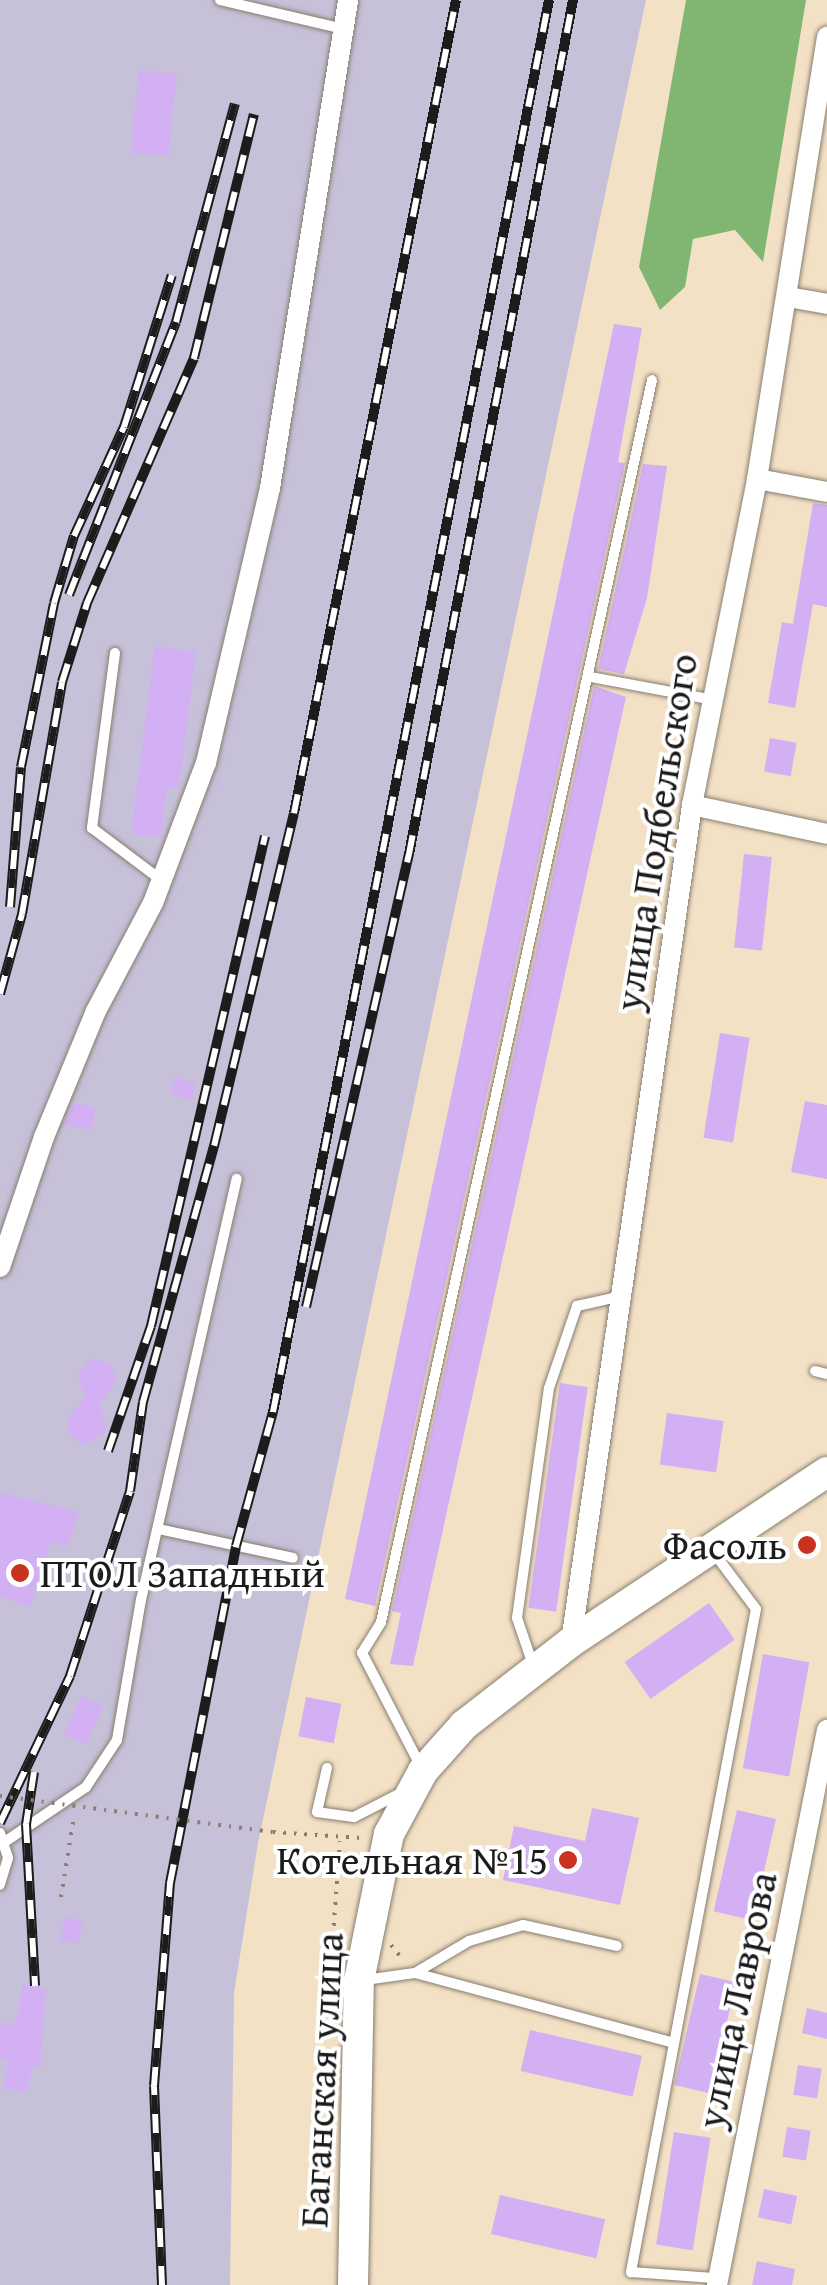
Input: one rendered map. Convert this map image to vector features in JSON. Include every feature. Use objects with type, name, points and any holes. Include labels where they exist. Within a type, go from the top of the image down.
[{"type":"street","points":[[0,1267],[96,1011],[162,880],[206,763],[270,488],[348,0]]},
{"type":"street","name":"улица Подбельского","points":[[571,1642],[692,804],[709,699],[756,480],[821,110],[827,36]]},
{"type":"street","points":[[788,297],[827,304]]},
{"type":"street","points":[[756,480],[827,492]]},
{"type":"street","points":[[692,804],[827,834]]},
{"type":"street","name":"Баганская улица","points":[[353,2285],[359,1981],[389,1834],[418,1779],[464,1725],[571,1642],[827,1472]]},
{"type":"street","name":"улица Лаврова","points":[[716,2282],[827,1730]]},
{"type":"lane","points":[[220,0],[346,29]]},
{"type":"lane","points":[[327,1768],[317,1812],[354,1817],[418,1779],[362,1653],[381,1622],[591,677],[652,380]]},
{"type":"lane","points":[[115,653],[92,828],[162,880]]},
{"type":"lane","points":[[591,677],[709,699]]},
{"type":"lane","points":[[0,1884],[3,1837],[86,1787],[117,1740],[158,1529],[236,1180]]},
{"type":"lane","points":[[534,1670],[517,1618],[549,1388],[577,1306],[618,1297]]},
{"type":"lane","points":[[158,1529],[293,1558]]},
{"type":"lane","points":[[713,1551],[756,1610],[631,2272],[716,2282]]},
{"type":"lane","points":[[359,1981],[415,1972],[470,1942],[522,1925],[617,1946]]},
{"type":"lane","points":[[415,1972],[674,2043]]},
{"type":"path","points":[[0,1796],[340,1841],[333,1936]]},
{"type":"path","points":[[61,1897],[76,1806]]},
{"type":"path","points":[[384,1938],[415,1972]]},
{"type":"shaded area","points":[[0,0],[646,0],[258,1843],[234,1993],[230,2285],[0,2285]]},
{"type":"green space","points":[[686,0],[806,0],[763,262],[735,230],[693,239],[685,287],[660,310],[639,267]]},
{"type":"building","points":[[139,70],[177,74],[168,157],[130,153]]},
{"type":"building","points":[[614,324],[642,328],[618,462],[625,463],[375,1606],[345,1599]]},
{"type":"building","points":[[643,464],[667,466],[647,598],[624,674],[598,669]]},
{"type":"building","points":[[813,503],[827,505],[827,607],[813,604],[795,708],[768,703],[782,622],[793,624]]},
{"type":"building","points":[[155,646],[196,652],[179,788],[167,787],[161,837],[131,834]]},
{"type":"building","points":[[594,686],[626,697],[413,1666],[390,1664],[401,1613],[392,1611]]},
{"type":"building","points":[[770,738],[797,743],[791,776],[764,771]]},
{"type":"building","points":[[744,854],[772,857],[762,950],[734,947]]},
{"type":"building","points":[[720,1033],[750,1038],[733,1142],[703,1138]]},
{"type":"building","points":[[176,1077],[197,1085],[190,1101],[170,1093]]},
{"type":"building","points":[[805,1101],[827,1105],[827,1179],[791,1172]]},
{"type":"building","points":[[73,1103],[95,1107],[92,1129],[64,1125]]},
{"type":"building","points":[[91,1359],[110,1363],[117,1381],[100,1404],[106,1432],[84,1445],[68,1433],[67,1419],[85,1398],[77,1374]]},
{"type":"building","points":[[560,1383],[588,1387],[556,1612],[528,1608]]},
{"type":"building","points":[[667,1413],[723,1421],[716,1472],[660,1464]]},
{"type":"building","name":"ПТОЛ Западный","points":[[0,1493],[79,1512],[67,1547],[51,1542],[30,1607],[0,1597]]},
{"type":"building","points":[[709,1603],[735,1640],[650,1699],[625,1662]]},
{"type":"building","points":[[763,1654],[809,1662],[789,1776],[743,1768]]},
{"type":"building","points":[[81,1696],[103,1706],[86,1744],[64,1734]]},
{"type":"building","points":[[306,1697],[341,1704],[334,1743],[298,1736]]},
{"type":"building","name":"Котельная №15","points":[[592,1808],[639,1818],[620,1905],[503,1880],[514,1826],[585,1841]]},
{"type":"building","points":[[737,1810],[776,1819],[753,1920],[714,1911]]},
{"type":"building","points":[[65,1917],[83,1921],[77,1943],[60,1939]]},
{"type":"building","points":[[700,1974],[736,1982],[710,2093],[674,2085]]},
{"type":"building","points":[[23,1984],[46,1988],[40,2067],[32,2066],[27,2092],[3,2088],[8,2061],[0,2060],[0,2023],[15,2025]]},
{"type":"building","points":[[807,2008],[827,2013],[827,2039],[802,2033]]},
{"type":"building","points":[[530,2030],[642,2056],[633,2097],[521,2071]]},
{"type":"building","points":[[798,2065],[822,2069],[817,2098],[793,2095]]},
{"type":"building","points":[[787,2127],[811,2131],[806,2160],[782,2157]]},
{"type":"building","points":[[674,2132],[711,2138],[693,2250],[656,2245]]},
{"type":"building","points":[[764,2189],[797,2196],[791,2224],[758,2217]]},
{"type":"building","points":[[500,2195],[605,2219],[596,2258],[491,2234]]},
{"type":"building","points":[[757,2261],[795,2269],[792,2285],[752,2285]]},
{"type":"railway","points":[[0,1823],[70,1676],[130,1491],[143,1402],[215,1142],[294,813],[456,0]]},
{"type":"railway","points":[[162,2285],[154,2086],[170,1883],[236,1546],[273,1412],[549,0]]},
{"type":"railway","points":[[306,1307],[409,854],[573,0]]},
{"type":"railway","points":[[69,595],[176,322],[235,104]]},
{"type":"railway","points":[[0,994],[22,914],[62,682],[87,603],[194,358],[254,114]]},
{"type":"railway","points":[[10,907],[21,767],[54,603],[74,536],[124,427],[172,275]]},
{"type":"railway","points":[[108,1451],[151,1326],[265,836]]},
{"type":"railway","points":[[34,1772],[26,1824],[35,1986]]},
{"type":"place","name":"Фасоль","points":[[807,1545]]},
{"type":"place","name":"ПТОЛ Западный","points":[[20,1573]]},
{"type":"place","name":"Котельная №15","points":[[568,1860]]}]
